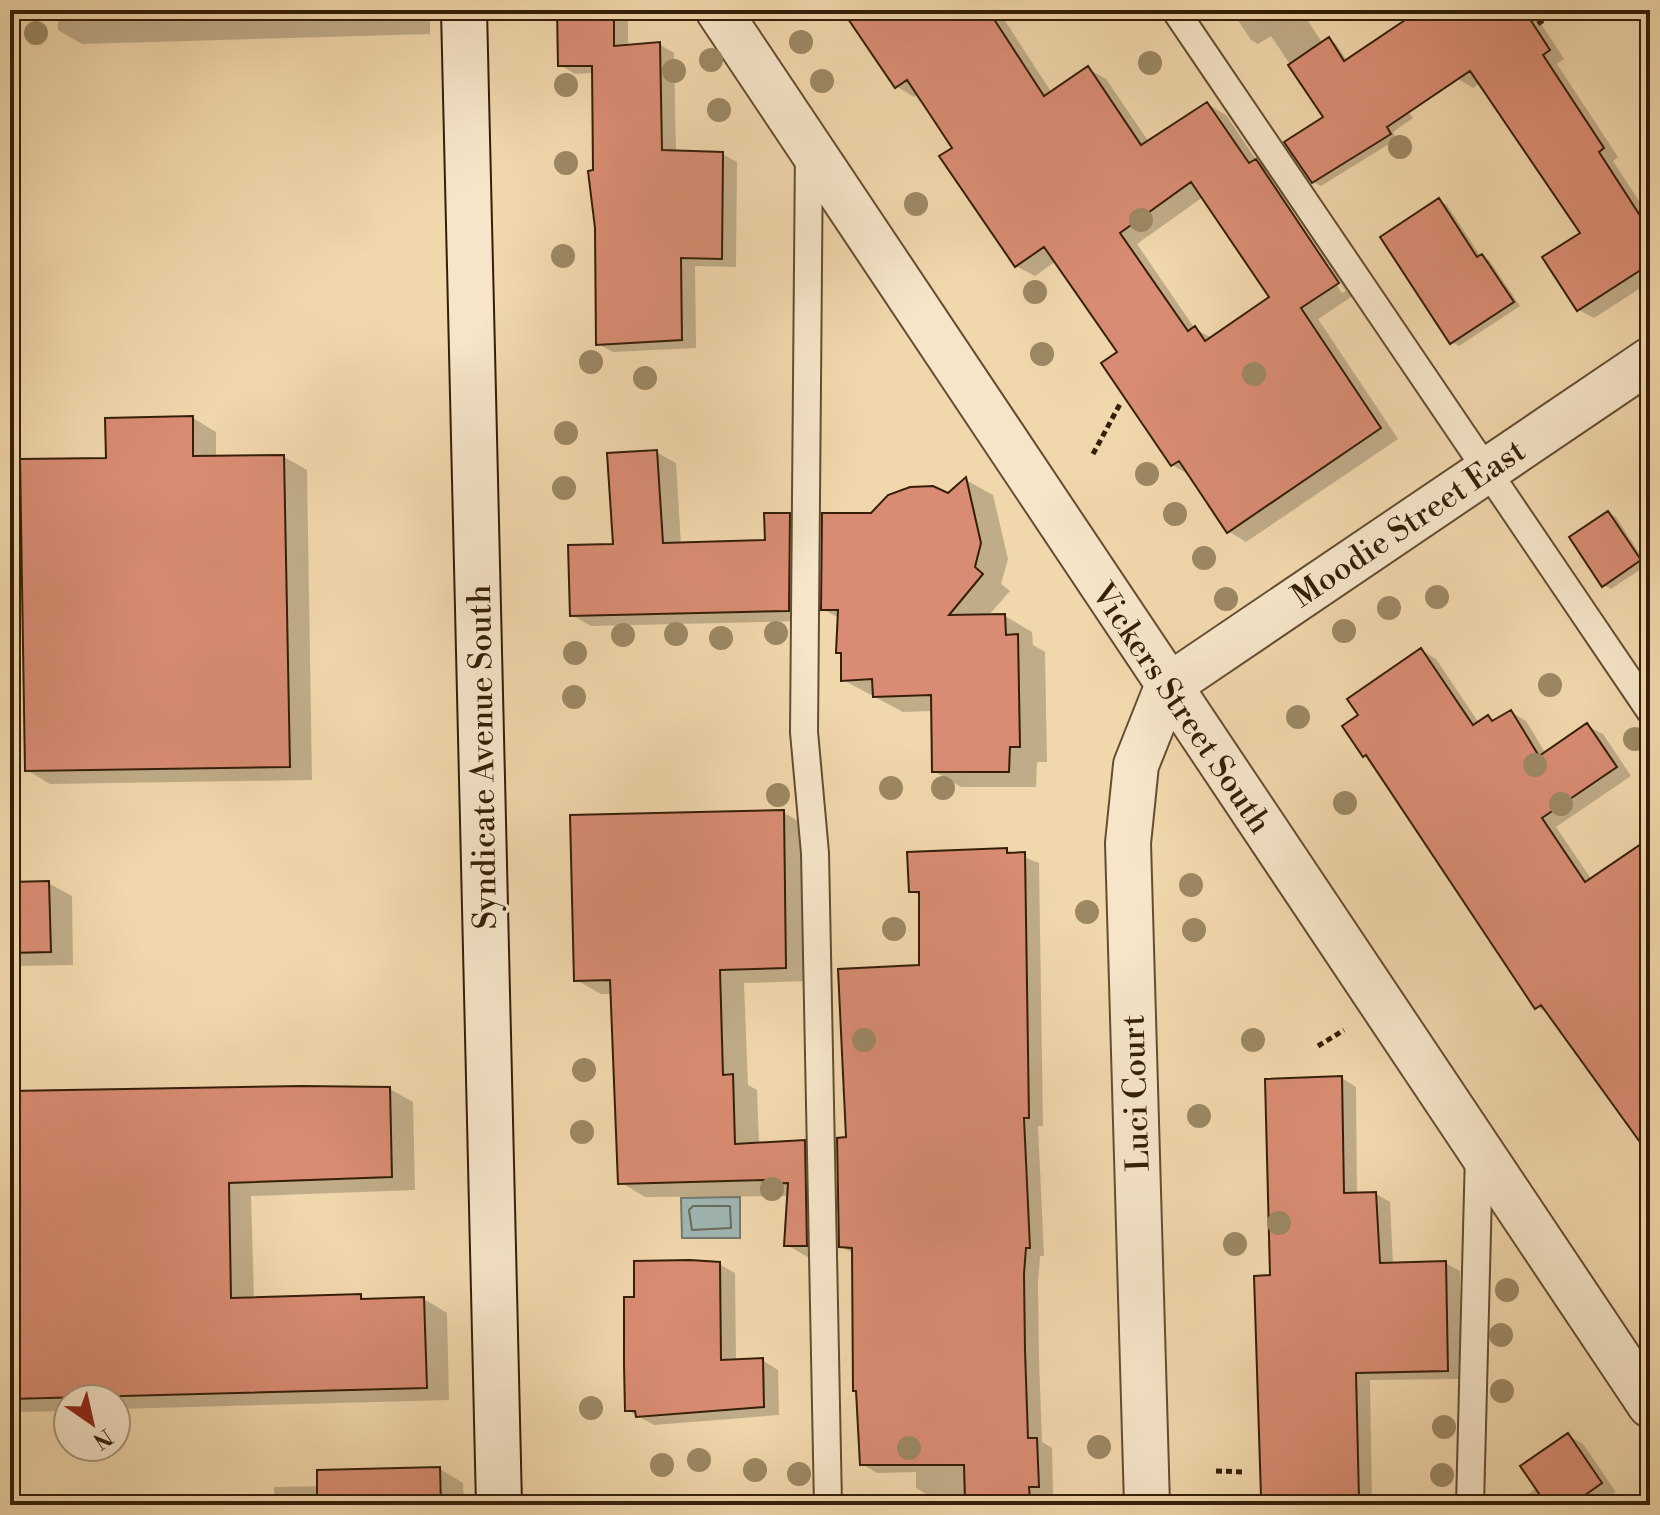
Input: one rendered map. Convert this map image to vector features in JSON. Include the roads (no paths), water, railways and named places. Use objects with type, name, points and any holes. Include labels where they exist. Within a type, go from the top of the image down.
[{"type":"street","name":"Syndicate Avenue South","points":[[464,10],[499,1505]]},
{"type":"street","name":"Vickers Street South","points":[[718,10],[1167,687],[1650,1405]]},
{"type":"street","name":"Moodie Street East","points":[[1167,687],[1650,360]]},
{"type":"street","name":"Luci Court","points":[[1147,1505],[1128,843],[1136,765],[1167,687]]},
{"type":"lane","points":[[1175,10],[1650,711]]},
{"type":"lane","points":[[809,146],[804,732],[815,853],[828,1505]]},
{"type":"lane","points":[[1470,1505],[1479,1150]]},
{"type":"water","points":[[740,1197],[740,1238],[682,1238],[681,1198]]}]
